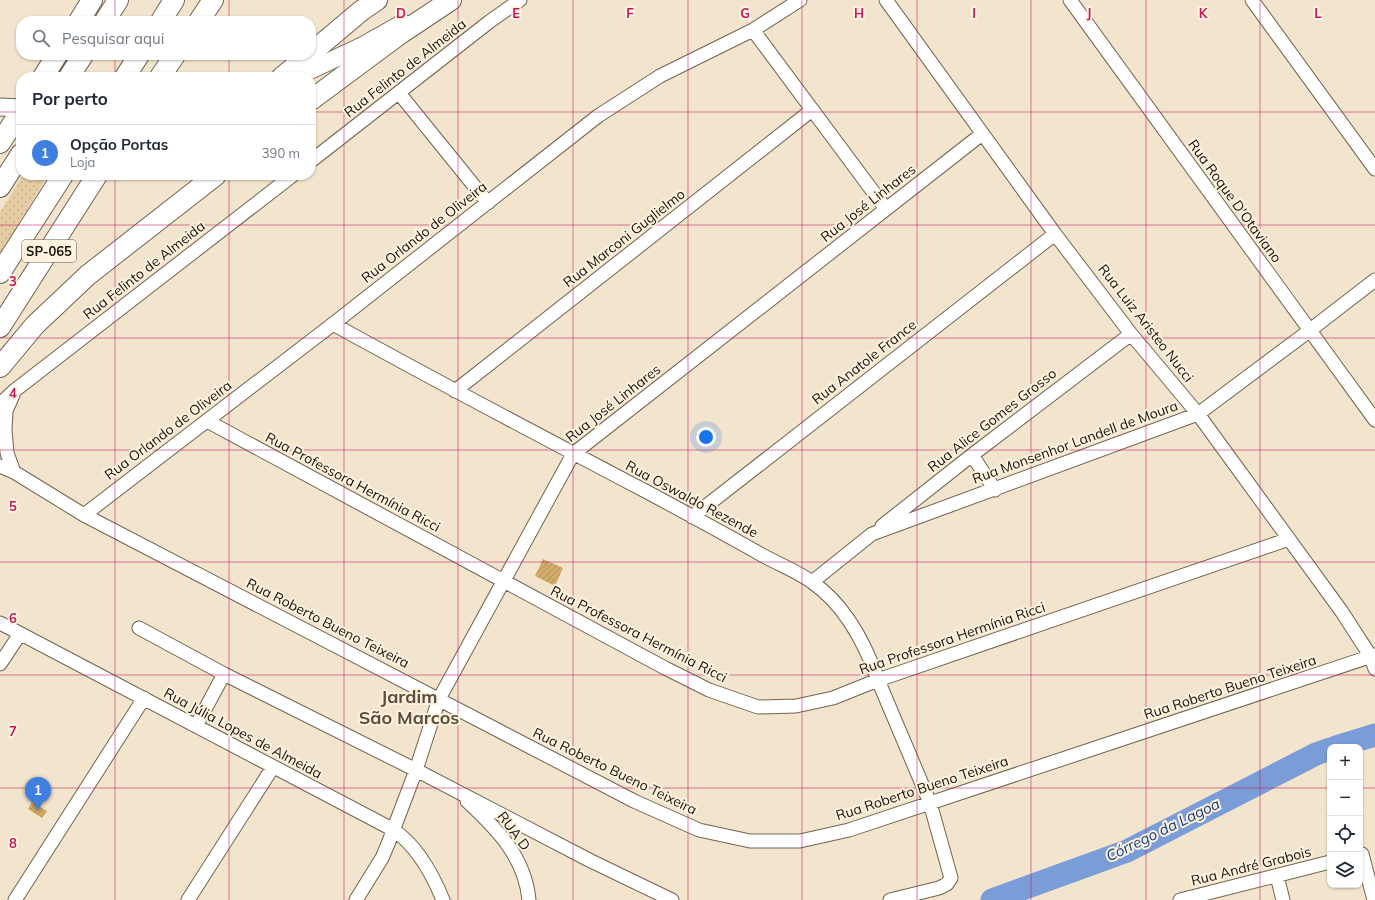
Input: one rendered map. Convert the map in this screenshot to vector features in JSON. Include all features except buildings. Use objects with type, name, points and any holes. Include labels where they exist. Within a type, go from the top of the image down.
[{"type":"highway","points":[[82,16],[92,0]]},
{"type":"highway","points":[[108,16],[118,0]]},
{"type":"highway","points":[[164,16],[174,0]]},
{"type":"highway","points":[[202,16],[213,0]]},
{"type":"highway","points":[[316,49],[377,0]]},
{"type":"highway","points":[[316,96],[400,34],[451,0]]},
{"type":"highway","points":[[46,72],[54,60]]},
{"type":"highway","points":[[72,72],[80,60]]},
{"type":"highway","points":[[128,72],[136,60]]},
{"type":"highway","points":[[164,72],[172,60]]},
{"type":"highway","points":[[288,72],[303,60]]},
{"type":"highway","points":[[0,144],[16,117]]},
{"type":"highway","points":[[0,187],[16,162]]},
{"type":"highway","name":"SP-065","points":[[0,273],[60,180]]},
{"type":"highway","name":"SP-065","points":[[0,327],[94,180]]},
{"type":"highway","points":[[0,367],[35,325],[88,275],[210,180]]},
{"type":"main road","points":[[307,72],[362,46],[443,0]]},
{"type":"main road","points":[[0,107],[16,109]]},
{"type":"street","name":"Rua Felinto de Almeida","points":[[316,157],[520,0]]},
{"type":"street","name":"Rua Orlando de Oliveira","points":[[84,515],[333,324],[598,116],[660,76],[753,30],[800,0]]},
{"type":"street","name":"Rua Luiz Aristeo Nucci","points":[[886,0],[1055,234],[1132,334],[1198,414],[1342,612],[1374,660]]},
{"type":"street","name":"Rua Roque D'Otaviano","points":[[1070,0],[1375,420]]},
{"type":"street","points":[[1252,0],[1375,169]]},
{"type":"street","points":[[753,30],[886,209]]},
{"type":"street","points":[[399,93],[488,203]]},
{"type":"street","name":"Rua Marconi Guglielmo","points":[[455,391],[812,110]]},
{"type":"street","name":"Rua José Linhares","points":[[356,900],[382,858],[416,770],[439,699],[573,454],[982,134]]},
{"type":"street","name":"Rua Felinto de Almeida","points":[[0,404],[14,391],[287,180]]},
{"type":"street","name":"Rua Anatole France","points":[[692,517],[1055,234]]},
{"type":"street","name":"Rua Monsenhor Landell de Moura","points":[[812,582],[872,534],[1198,414],[1310,332],[1375,280]]},
{"type":"street","name":"Rua Oswaldo Rezende","points":[[333,324],[812,582],[834,601],[864,646],[930,803],[951,878],[947,884],[939,888],[890,900]]},
{"type":"street","name":"Rua Alice Gomes Grosso","points":[[872,534],[972,454],[1132,334]]},
{"type":"street","points":[[14,391],[6,411],[5,430],[7,453],[14,472]]},
{"type":"street","name":"Rua Professora Hermínia Ricci","points":[[207,421],[696,684],[758,707],[796,706],[833,698],[878,680],[1289,539]]},
{"type":"street","points":[[972,454],[995,490]]},
{"type":"street","name":"Rua Roberto Bueno Teixeira","points":[[0,466],[14,472],[84,515],[634,801],[700,830],[750,841],[800,841],[849,830],[1374,660]]},
{"type":"street","name":"Rua Júlia Lopes de Almeida","points":[[0,622],[20,634],[402,835],[427,866],[443,900]]},
{"type":"street","points":[[139,628],[224,674],[416,770],[591,861],[672,900]]},
{"type":"street","points":[[0,664],[20,634]]},
{"type":"street","points":[[196,726],[224,674]]},
{"type":"street","points":[[15,900],[144,698]]},
{"type":"street","points":[[188,900],[273,767]]},
{"type":"street","name":"RUA D","points":[[457,791],[490,822],[518,859],[529,900]]},
{"type":"street","points":[[1366,853],[1374,900]]},
{"type":"street","name":"Rua André Grabois","points":[[1180,900],[1201,897],[1327,863]]},
{"type":"street","points":[[1277,876],[1283,900]]},
{"type":"shaded area","points":[[20,180],[45,180],[0,254],[0,212]]},
{"type":"waterway","name":"Córrego da Lagoa","points":[[1346,744],[1375,735]]},
{"type":"waterway","name":"Córrego da Lagoa","points":[[992,900],[1127,851],[1316,754],[1327,750]]},
{"type":"place","name":"Opção Portas","points":[[38,810]]},
{"type":"district","name":"Jardim São Marcos","points":[[409,707]]}]
